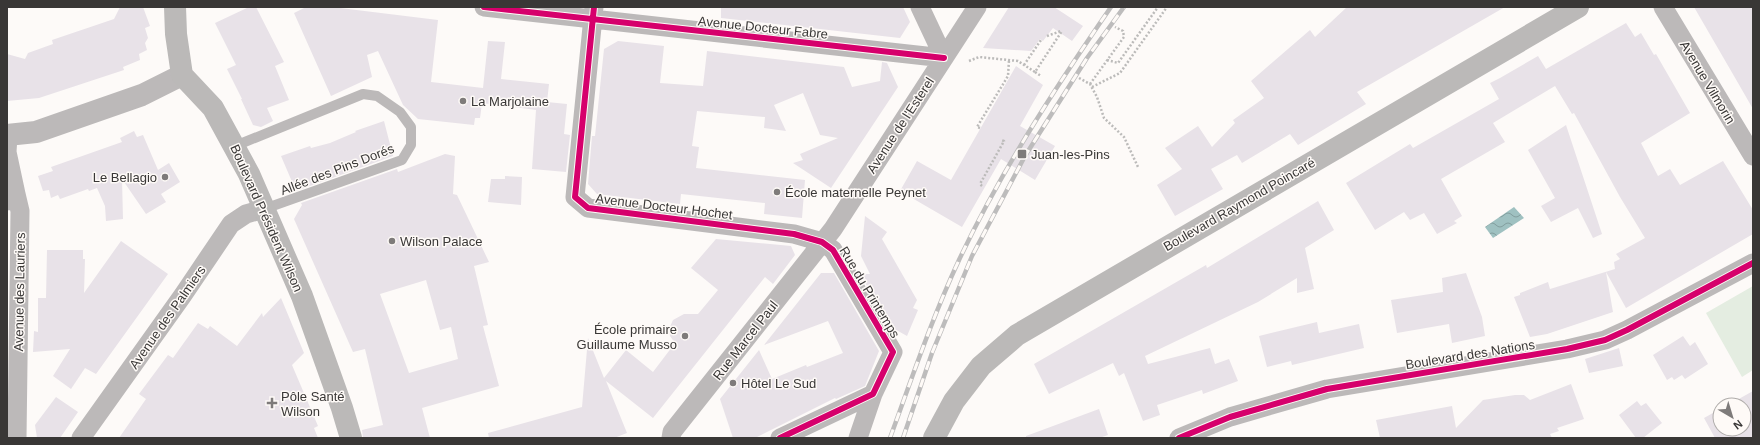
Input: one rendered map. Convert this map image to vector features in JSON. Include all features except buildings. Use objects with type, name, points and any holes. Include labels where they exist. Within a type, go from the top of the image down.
[{"type":"main road","points":[[175,7],[176,34],[182,75]]},
{"type":"main road","name":"Boulevard Raymond Poincaré","points":[[934,438],[954,401],[981,366],[1017,335],[1578,7]]},
{"type":"main road","name":"Boulevard Président Wilson","points":[[182,75],[213,108],[235,146],[302,296],[342,408],[351,438]]},
{"type":"street","name":"Avenue Docteur Fabre","points":[[484,7],[593,13],[944,58]]},
{"type":"street","points":[[920,7],[944,58]]},
{"type":"street","name":"Avenue de l'Esterel","points":[[822,242],[833,229],[978,7]]},
{"type":"street","name":"Avenue Vilmorin","points":[[1663,7],[1753,156]]},
{"type":"street","name":"Avenue Docteur Hochet","points":[[593,13],[575,197],[588,208],[794,234],[822,242]]},
{"type":"street","points":[[8,136],[36,132],[142,95],[182,75]]},
{"type":"street","name":"Avenue des Lauriers","points":[[8,136],[11,198],[20,211],[17,438]]},
{"type":"street","name":"Avenue des Palmiers","points":[[81,438],[183,295],[231,224],[246,214],[264,209]]},
{"type":"street","name":"Rue du Printemps","points":[[822,242],[833,250],[893,352],[873,394]]},
{"type":"street","name":"Rue Marcel Paul","points":[[671,438],[672,432],[822,242]]},
{"type":"street","name":"Boulevard des Nations","points":[[1179,438],[1230,417],[1328,389],[1567,349],[1606,340],[1753,263]]},
{"type":"street","points":[[780,438],[873,394]]},
{"type":"street","points":[[858,438],[873,394]]},
{"type":"lane","name":"Allée des Pins Dorés","points":[[235,146],[363,94],[377,96],[400,112],[411,126],[411,145],[402,160],[264,209]]},
{"type":"path","points":[[1107,60],[1118,63],[1158,7]]},
{"type":"path","points":[[1091,85],[1120,73],[1167,7]]},
{"type":"path","points":[[1091,85],[1124,37],[1123,31],[1115,27]]},
{"type":"path","points":[[1035,72],[1062,31],[1047,36]]},
{"type":"path","points":[[1024,65],[1041,40]]},
{"type":"path","points":[[969,61],[979,57],[1018,61],[1041,76]]},
{"type":"path","points":[[980,128],[977,127],[1008,76],[1009,60]]},
{"type":"path","points":[[1079,78],[1091,85],[1104,118],[1124,137],[1138,167]]},
{"type":"path","points":[[982,186],[980,184],[1004,141],[1001,140]]},
{"type":"shaded area","points":[[1753,286],[1753,370],[1742,377],[1706,313]]},
{"type":"water","points":[[1514,207],[1524,218],[1493,238],[1485,227]]},
{"type":"railway","points":[[890,438],[940,304],[975,227],[1011,162],[1049,99],[1111,7]]},
{"type":"railway","points":[[903,438],[932,353],[972,256],[1025,156],[1087,58],[1124,7]]},
{"type":"cycle path","points":[[484,7],[944,58]]},
{"type":"cycle path","points":[[594,7],[575,197],[588,208],[794,234],[822,242],[833,250],[893,352],[873,394],[780,438]]},
{"type":"cycle path","points":[[1179,438],[1230,417],[1327,389],[1567,349],[1605,340],[1627,330],[1753,263]]},
{"type":"place","name":"La Marjolaine","points":[[463,101]]},
{"type":"place","name":"Juan-les-Pins","points":[[1022,154]]},
{"type":"place","name":"Le Bellagio","points":[[165,177]]},
{"type":"place","name":"École maternelle Peynet","points":[[777,192]]},
{"type":"place","name":"Wilson Palace","points":[[392,241]]},
{"type":"place","name":"École primaire Guillaume Musso","points":[[685,336]]},
{"type":"place","name":"Hôtel Le Sud","points":[[733,383]]},
{"type":"place","name":"Pôle Santé Wilson","points":[[272,403]]}]
